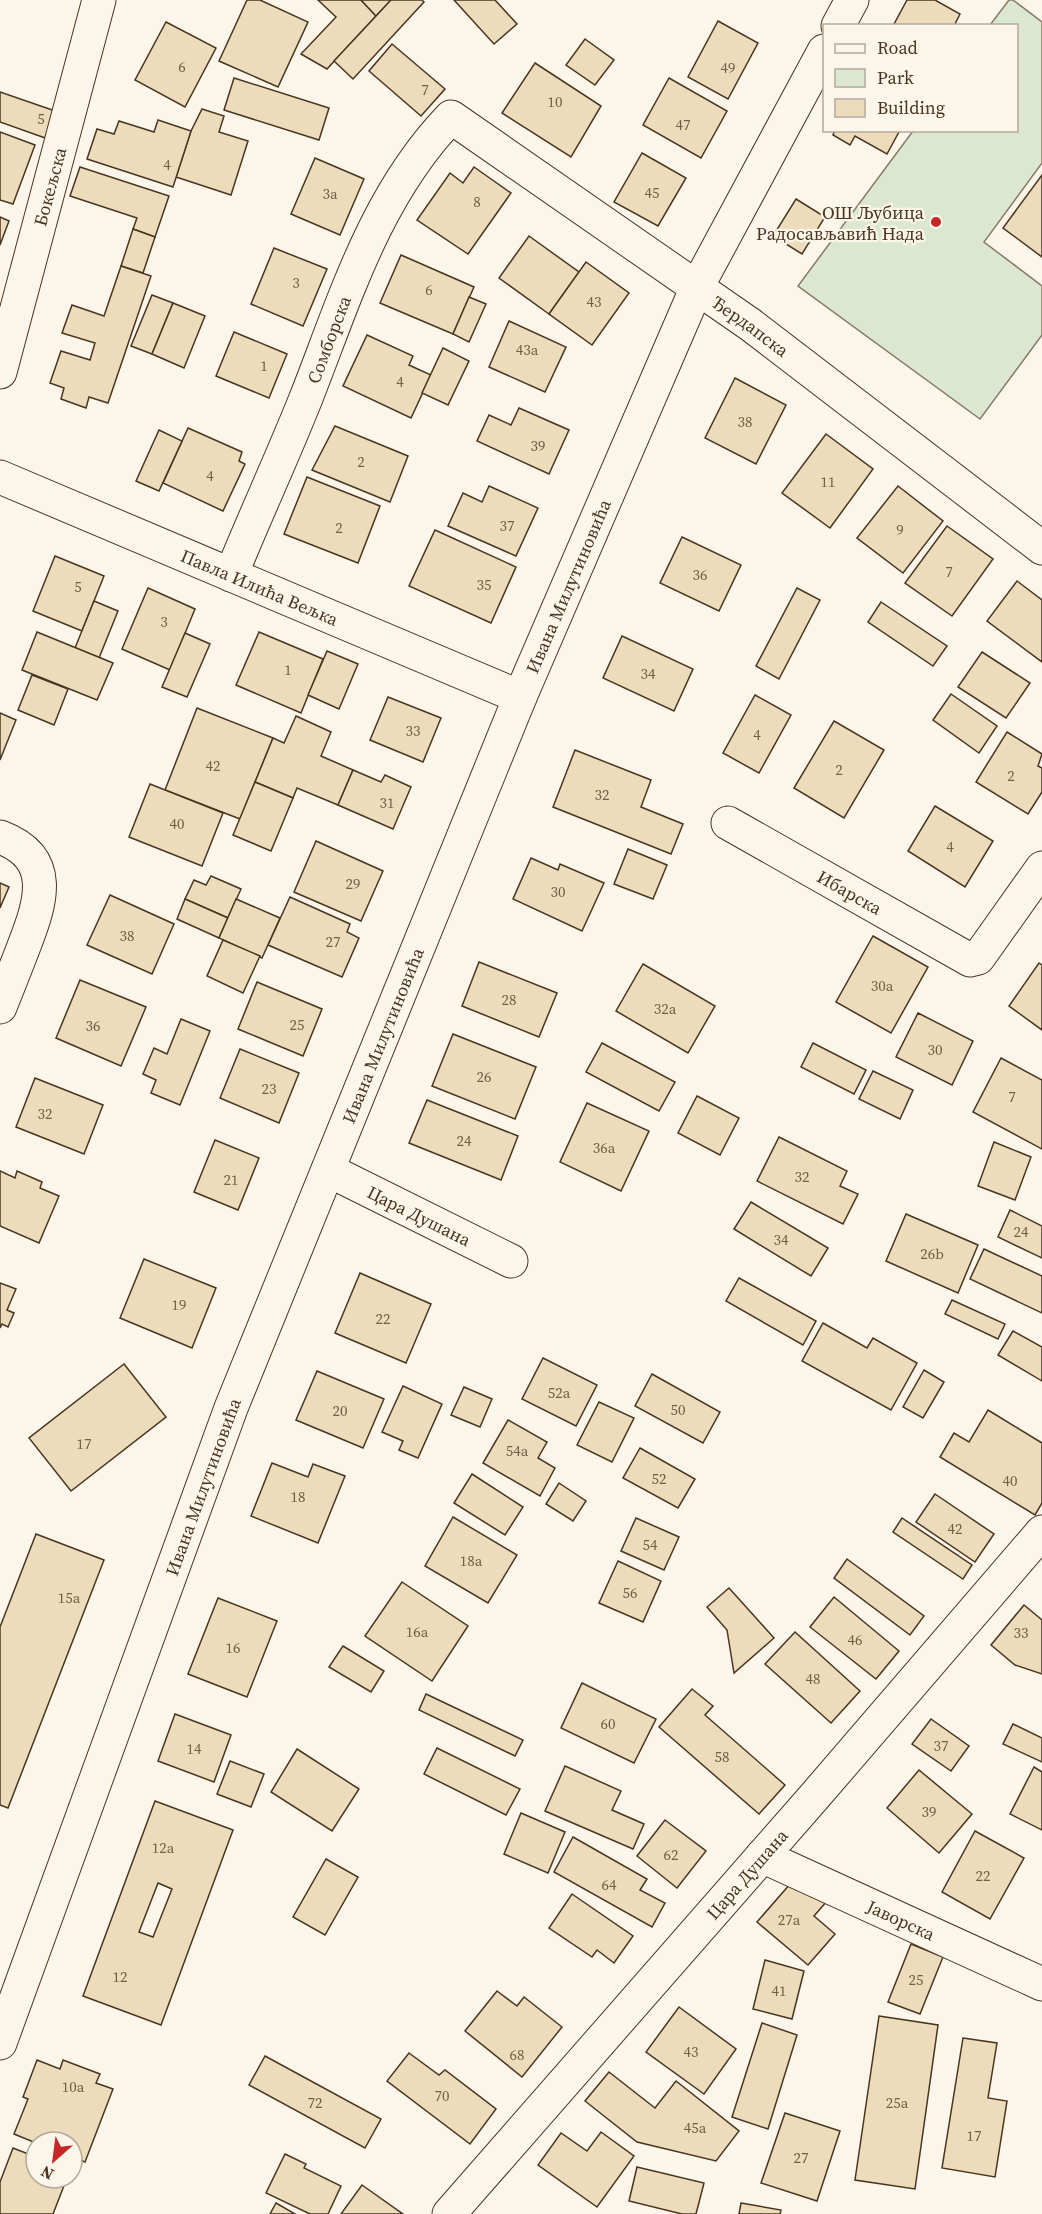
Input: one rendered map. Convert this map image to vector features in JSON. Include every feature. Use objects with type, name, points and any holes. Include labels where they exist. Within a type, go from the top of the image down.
[{"type":"street","name":"Бокељска","points":[[0,372],[99,0]]},
{"type":"street","points":[[839,24],[852,0]]},
{"type":"street","name":"Ивана Милутиновића","points":[[0,2043],[231,1408],[520,697],[697,287],[823,55]]},
{"type":"street","name":"Ђердапска","points":[[451,117],[761,332],[1042,548]]},
{"type":"street","name":"Сомборска","points":[[231,575],[305,399],[347,289],[382,214],[404,174],[432,137],[451,117]]},
{"type":"street","name":"Павла Илића Вељка","points":[[0,477],[520,697]]},
{"type":"street","name":"Ибарска","points":[[728,823],[970,960],[978,958],[1042,868]]},
{"type":"street","points":[[0,837],[22,848],[32,859],[37,869],[40,897],[36,915],[0,1007]]},
{"type":"street","name":"Цара Душана","points":[[328,1170],[511,1261]]},
{"type":"street","name":"Цара Душана","points":[[449,2214],[1042,1532]]},
{"type":"street","name":"Јаворска","points":[[762,1856],[1042,1984]]},
{"type":"green space","name":"ОШ Љубица Радосављавић Нада","points":[[1009,0],[1013,0],[1042,22],[1042,163],[984,242],[1042,286],[1042,335],[980,419],[798,286],[912,132],[1018,132],[1018,24],[991,24]]},
{"type":"building","points":[[247,0],[260,0],[308,22],[278,87],[219,61]]},
{"type":"building","points":[[318,0],[361,0],[376,16],[327,69],[301,54],[336,17]]},
{"type":"building","points":[[361,0],[391,0],[376,16]]},
{"type":"building","points":[[391,0],[422,0],[424,2],[353,79],[334,61]]},
{"type":"building","points":[[454,0],[495,0],[517,24],[494,44]]},
{"type":"building","points":[[907,0],[935,0],[960,14],[955,24],[894,24]]},
{"type":"building","points":[[718,21],[758,43],[728,99],[688,77]]},
{"type":"building","points":[[166,22],[216,48],[185,107],[135,80]]},
{"type":"building","points":[[585,39],[614,60],[595,85],[566,65]]},
{"type":"building","points":[[392,44],[445,89],[421,116],[369,71]]},
{"type":"building","points":[[535,63],[601,106],[571,157],[502,113]]},
{"type":"building","points":[[234,78],[329,108],[319,140],[224,110]]},
{"type":"building","points":[[669,78],[727,111],[701,158],[643,125]]},
{"type":"building","points":[[0,92],[58,112],[48,139],[0,122]]},
{"type":"building","points":[[202,109],[224,116],[219,132],[248,141],[231,195],[176,177],[191,131]]},
{"type":"building","points":[[158,120],[191,131],[173,187],[87,159],[97,129],[114,134],[119,121],[154,132]]},
{"type":"building","points":[[0,132],[35,145],[13,204],[0,200]]},
{"type":"building","points":[[834,132],[899,132],[887,154],[855,136],[850,145],[833,135]]},
{"type":"building","points":[[642,153],[686,178],[658,226],[614,202]]},
{"type":"building","points":[[315,158],[364,179],[340,235],[291,214]]},
{"type":"building","points":[[80,167],[169,196],[155,237],[133,229],[137,218],[70,196]]},
{"type":"building","points":[[474,167],[511,193],[468,254],[417,220],[450,173],[463,183]]},
{"type":"building","points":[[1042,175],[1042,257],[1003,228]]},
{"type":"building","points":[[796,199],[825,217],[802,254],[773,236]]},
{"type":"building","points":[[0,217],[9,221],[0,245]]},
{"type":"building","points":[[133,229],[155,237],[143,273],[121,266]]},
{"type":"building","points":[[529,236],[579,272],[549,314],[499,278]]},
{"type":"building","points":[[274,248],[327,269],[303,326],[251,304]]},
{"type":"building","points":[[401,255],[474,287],[453,334],[380,303]]},
{"type":"building","points":[[586,262],[629,293],[592,345],[549,314]]},
{"type":"building","points":[[121,266],[151,276],[108,403],[89,397],[86,408],[61,399],[64,388],[50,383],[61,351],[90,360],[95,343],[62,333],[72,305],[104,316]]},
{"type":"building","points":[[152,295],[173,303],[152,354],[131,346]]},
{"type":"building","points":[[469,297],[486,304],[469,342],[453,334]]},
{"type":"building","points":[[173,303],[205,316],[184,368],[152,354]]},
{"type":"building","points":[[509,321],[566,347],[545,392],[489,367]]},
{"type":"building","points":[[234,332],[287,354],[269,398],[216,376]]},
{"type":"building","points":[[367,335],[413,356],[409,365],[431,375],[411,418],[343,386]]},
{"type":"building","points":[[443,348],[469,361],[448,405],[422,393]]},
{"type":"building","points":[[735,378],[786,405],[756,464],[705,438]]},
{"type":"building","points":[[519,408],[569,430],[549,474],[477,441],[489,415],[511,425]]},
{"type":"building","points":[[335,426],[408,456],[390,502],[312,470]]},
{"type":"building","points":[[188,428],[242,452],[239,461],[245,464],[223,511],[163,483]]},
{"type":"building","points":[[159,430],[182,441],[159,491],[136,481]]},
{"type":"building","points":[[826,434],[873,469],[830,528],[782,493]]},
{"type":"building","points":[[307,477],[380,506],[358,563],[284,534]]},
{"type":"building","points":[[489,486],[538,508],[516,556],[448,526],[463,493],[482,502]]},
{"type":"building","points":[[898,486],[943,521],[903,573],[857,538]]},
{"type":"building","points":[[947,526],[993,559],[952,616],[905,583]]},
{"type":"building","points":[[435,530],[516,567],[491,623],[409,586]]},
{"type":"building","points":[[682,537],[741,565],[719,611],[660,583]]},
{"type":"building","points":[[55,556],[104,576],[82,631],[33,611]]},
{"type":"building","points":[[1017,581],[1042,600],[1042,662],[987,621]]},
{"type":"building","points":[[148,588],[195,609],[170,670],[122,649]]},
{"type":"building","points":[[797,588],[820,600],[779,679],[756,666]]},
{"type":"building","points":[[94,601],[118,611],[99,658],[75,648]]},
{"type":"building","points":[[881,602],[947,646],[933,666],[868,622]]},
{"type":"building","points":[[37,632],[113,663],[97,700],[22,670]]},
{"type":"building","points":[[259,632],[323,659],[301,713],[236,685]]},
{"type":"building","points":[[185,633],[210,644],[187,697],[162,687]]},
{"type":"building","points":[[622,636],[693,669],[674,711],[603,678]]},
{"type":"building","points":[[327,651],[358,664],[339,709],[308,695]]},
{"type":"building","points":[[982,652],[1030,683],[1006,718],[958,687]]},
{"type":"building","points":[[32,675],[68,689],[54,725],[18,710]]},
{"type":"building","points":[[951,694],[997,726],[979,753],[933,720]]},
{"type":"building","points":[[755,695],[791,715],[759,773],[723,753]]},
{"type":"building","points":[[388,697],[441,718],[423,762],[370,740]]},
{"type":"building","points":[[197,708],[273,738],[240,819],[165,790]]},
{"type":"building","points":[[0,713],[16,720],[0,760]]},
{"type":"building","points":[[296,716],[331,732],[321,756],[353,770],[338,805],[297,788],[293,798],[255,782],[273,738],[284,743]]},
{"type":"building","points":[[834,721],[884,750],[844,818],[794,788]]},
{"type":"building","points":[[1007,732],[1042,754],[1038,766],[1042,768],[1042,792],[1028,814],[976,782]]},
{"type":"building","points":[[575,750],[651,780],[641,807],[683,824],[671,854],[553,807]]},
{"type":"building","points":[[353,770],[381,782],[385,775],[411,787],[393,829],[338,805]]},
{"type":"building","points":[[255,782],[293,798],[271,851],[233,835]]},
{"type":"building","points":[[150,784],[223,813],[202,866],[129,837]]},
{"type":"building","points":[[935,806],[993,841],[965,887],[908,851]]},
{"type":"building","points":[[316,841],[383,871],[361,921],[294,892]]},
{"type":"building","points":[[628,849],[667,865],[653,899],[614,884]]},
{"type":"building","points":[[531,858],[558,870],[560,864],[604,883],[582,931],[513,899]]},
{"type":"building","points":[[211,876],[241,889],[228,918],[185,899],[194,880],[206,885]]},
{"type":"building","points":[[0,883],[9,887],[0,908]]},
{"type":"building","points":[[110,895],[174,924],[152,974],[87,945]]},
{"type":"building","points":[[290,897],[350,924],[347,932],[359,938],[342,977],[268,945]]},
{"type":"building","points":[[185,899],[228,918],[219,938],[177,919]]},
{"type":"building","points":[[236,899],[280,918],[262,958],[219,938]]},
{"type":"building","points":[[873,936],[928,967],[891,1033],[836,1002]]},
{"type":"building","points":[[223,940],[260,956],[243,993],[207,976]]},
{"type":"building","points":[[479,962],[557,993],[539,1037],[462,1006]]},
{"type":"building","points":[[1039,963],[1042,965],[1042,1030],[1009,1006]]},
{"type":"building","points":[[643,964],[715,1006],[688,1053],[616,1011]]},
{"type":"building","points":[[80,980],[146,1007],[121,1066],[56,1038]]},
{"type":"building","points":[[257,982],[322,1009],[303,1056],[238,1029]]},
{"type":"building","points":[[918,1013],[973,1041],[952,1085],[896,1057]]},
{"type":"building","points":[[181,1019],[210,1031],[180,1105],[151,1093],[156,1080],[143,1074],[154,1048],[167,1054]]},
{"type":"building","points":[[453,1034],[536,1067],[515,1119],[432,1086]]},
{"type":"building","points":[[602,1043],[675,1082],[659,1111],[586,1072]]},
{"type":"building","points":[[813,1043],[866,1070],[854,1094],[801,1067]]},
{"type":"building","points":[[240,1049],[299,1073],[279,1123],[220,1098]]},
{"type":"building","points":[[1001,1058],[1042,1080],[1042,1149],[973,1112]]},
{"type":"building","points":[[873,1071],[913,1090],[900,1119],[859,1099]]},
{"type":"building","points":[[35,1078],[103,1105],[84,1154],[16,1127]]},
{"type":"building","points":[[697,1096],[739,1118],[720,1155],[678,1133]]},
{"type":"building","points":[[427,1100],[518,1136],[501,1180],[409,1143]]},
{"type":"building","points":[[587,1103],[649,1131],[621,1191],[560,1162]]},
{"type":"building","points":[[779,1137],[847,1171],[840,1186],[858,1194],[843,1224],[757,1181]]},
{"type":"building","points":[[215,1140],[259,1158],[238,1210],[194,1192]]},
{"type":"building","points":[[994,1142],[1031,1157],[1015,1200],[978,1186]]},
{"type":"building","points":[[0,1171],[15,1178],[17,1171],[42,1182],[40,1188],[59,1196],[39,1243],[0,1226]]},
{"type":"building","points":[[751,1202],[828,1248],[811,1276],[734,1229]]},
{"type":"building","points":[[1010,1210],[1042,1226],[1042,1258],[998,1237]]},
{"type":"building","points":[[906,1214],[978,1245],[958,1293],[886,1261]]},
{"type":"building","points":[[984,1249],[1042,1276],[1042,1313],[970,1279]]},
{"type":"building","points":[[144,1259],[216,1288],[192,1348],[120,1318]]},
{"type":"building","points":[[360,1273],[431,1304],[406,1363],[335,1333]]},
{"type":"building","points":[[739,1278],[816,1321],[803,1345],[726,1301]]},
{"type":"building","points":[[0,1283],[16,1289],[7,1310],[14,1313],[8,1327],[2,1324],[0,1328]]},
{"type":"building","points":[[952,1300],[1005,1324],[998,1339],[945,1314]]},
{"type":"building","points":[[823,1323],[867,1348],[873,1338],[917,1363],[891,1410],[802,1361]]},
{"type":"building","points":[[1013,1331],[1042,1347],[1042,1381],[998,1355]]},
{"type":"building","points":[[543,1358],[597,1385],[576,1426],[522,1399]]},
{"type":"building","points":[[124,1364],[166,1417],[71,1491],[29,1438]]},
{"type":"building","points":[[924,1370],[944,1382],[923,1418],[903,1407]]},
{"type":"building","points":[[317,1371],[384,1399],[363,1448],[296,1420]]},
{"type":"building","points":[[652,1374],[720,1412],[703,1443],[635,1406]]},
{"type":"building","points":[[403,1386],[442,1404],[418,1458],[399,1450],[403,1441],[382,1432]]},
{"type":"building","points":[[464,1387],[492,1399],[480,1427],[451,1415]]},
{"type":"building","points":[[599,1402],[634,1418],[612,1462],[577,1445]]},
{"type":"building","points":[[988,1410],[1042,1443],[1042,1503],[1035,1515],[940,1457],[954,1433],[969,1442]]},
{"type":"building","points":[[508,1420],[547,1442],[538,1458],[555,1468],[540,1496],[483,1463]]},
{"type":"building","points":[[640,1448],[695,1479],[678,1508],[623,1478]]},
{"type":"building","points":[[272,1463],[308,1477],[313,1464],[345,1476],[318,1543],[251,1516]]},
{"type":"building","points":[[472,1474],[523,1507],[505,1535],[454,1503]]},
{"type":"building","points":[[559,1483],[586,1501],[573,1521],[546,1504]]},
{"type":"building","points":[[935,1494],[994,1534],[975,1562],[916,1522]]},
{"type":"building","points":[[453,1517],[517,1555],[488,1603],[425,1566]]},
{"type":"building","points":[[636,1518],[679,1537],[664,1570],[621,1551]]},
{"type":"building","points":[[902,1518],[972,1565],[963,1579],[893,1532]]},
{"type":"building","points":[[36,1534],[104,1560],[8,1808],[0,1805],[0,1627]]},
{"type":"building","points":[[847,1559],[924,1616],[910,1635],[834,1578]]},
{"type":"building","points":[[618,1561],[661,1581],[643,1622],[599,1603]]},
{"type":"building","points":[[402,1582],[468,1626],[432,1681],[365,1636]]},
{"type":"building","points":[[729,1588],[774,1638],[734,1673],[727,1630],[707,1607]]},
{"type":"building","points":[[834,1597],[899,1651],[876,1679],[810,1627]]},
{"type":"building","points":[[218,1598],[277,1621],[247,1697],[188,1674]]},
{"type":"building","points":[[1024,1605],[1042,1620],[1042,1674],[1015,1665],[991,1645]]},
{"type":"building","points":[[795,1632],[860,1691],[831,1723],[765,1664]]},
{"type":"building","points":[[343,1646],[384,1671],[371,1692],[329,1667]]},
{"type":"building","points":[[582,1683],[656,1719],[634,1763],[561,1728]]},
{"type":"building","points":[[692,1689],[713,1706],[705,1715],[785,1785],[759,1814],[659,1727]]},
{"type":"building","points":[[426,1694],[523,1740],[515,1756],[419,1710]]},
{"type":"building","points":[[175,1714],[231,1735],[214,1782],[158,1761]]},
{"type":"building","points":[[931,1719],[969,1746],[951,1771],[912,1744]]},
{"type":"building","points":[[1013,1724],[1042,1738],[1042,1762],[1003,1744]]},
{"type":"building","points":[[437,1748],[520,1789],[506,1815],[424,1774]]},
{"type":"building","points":[[297,1749],[359,1789],[332,1831],[271,1792]]},
{"type":"building","points":[[230,1761],[264,1774],[251,1807],[217,1794]]},
{"type":"building","points":[[565,1766],[621,1791],[612,1810],[644,1824],[633,1849],[545,1811]]},
{"type":"building","points":[[1034,1767],[1042,1772],[1042,1830],[1010,1814]]},
{"type":"building","points":[[919,1770],[972,1814],[939,1853],[887,1808]]},
{"type":"building","points":[[155,1801],[233,1830],[161,2025],[83,1996]],"holes":[[[158,1883],[172,1889],[153,1937],[139,1932]]]},
{"type":"building","points":[[521,1813],[565,1832],[548,1873],[504,1854]]},
{"type":"building","points":[[665,1820],[706,1851],[677,1888],[637,1856]]},
{"type":"building","points":[[975,1831],[1024,1858],[990,1919],[942,1892]]},
{"type":"building","points":[[573,1837],[647,1879],[640,1890],[665,1903],[652,1927],[554,1872]]},
{"type":"building","points":[[326,1859],[358,1877],[325,1935],[293,1917]]},
{"type":"building","points":[[797,1876],[827,1901],[814,1916],[835,1934],[808,1965],[757,1922]]},
{"type":"building","points":[[572,1894],[633,1936],[614,1963],[597,1950],[592,1957],[549,1928]]},
{"type":"building","points":[[911,1944],[943,1957],[920,2014],[888,2002]]},
{"type":"building","points":[[765,1960],[804,1971],[792,2019],[753,2009]]},
{"type":"building","points":[[497,1991],[517,2006],[524,1997],[562,2027],[522,2077],[465,2031]]},
{"type":"building","points":[[679,2007],[736,2049],[704,2094],[646,2052]]},
{"type":"building","points":[[879,2016],[938,2025],[915,2189],[855,2180]]},
{"type":"building","points":[[762,2023],[797,2035],[768,2129],[732,2117]]},
{"type":"building","points":[[963,2038],[997,2043],[988,2098],[1007,2101],[995,2177],[942,2168]]},
{"type":"building","points":[[409,2053],[439,2075],[445,2070],[496,2109],[470,2144],[387,2081]]},
{"type":"building","points":[[265,2056],[381,2119],[365,2148],[249,2085]]},
{"type":"building","points":[[37,2060],[60,2069],[63,2060],[100,2074],[96,2083],[113,2089],[85,2162],[84,2130],[24,2130],[24,2138],[14,2134],[28,2099],[23,2097]]},
{"type":"building","points":[[609,2072],[655,2108],[676,2081],[739,2131],[716,2161],[637,2142],[585,2101]]},
{"type":"building","points":[[785,2113],[840,2131],[817,2201],[761,2183]]},
{"type":"building","points":[[601,2132],[634,2156],[597,2207],[538,2165],[561,2133],[587,2151]]},
{"type":"building","points":[[13,2148],[24,2152],[24,2190],[62,2190],[53,2214],[0,2214],[0,2182]]},
{"type":"building","points":[[285,2154],[306,2164],[304,2168],[341,2186],[328,2214],[310,2214],[266,2193]]},
{"type":"building","points":[[637,2167],[704,2183],[696,2214],[682,2214],[629,2201]]},
{"type":"building","points":[[362,2185],[403,2214],[341,2214]]},
{"type":"building","points":[[276,2203],[295,2214],[270,2214]]},
{"type":"building","points":[[741,2203],[781,2210],[780,2214],[739,2214]]},
{"type":"place","name":"ОШ Љубица Радосављавић Нада","points":[[936,222]]}]
